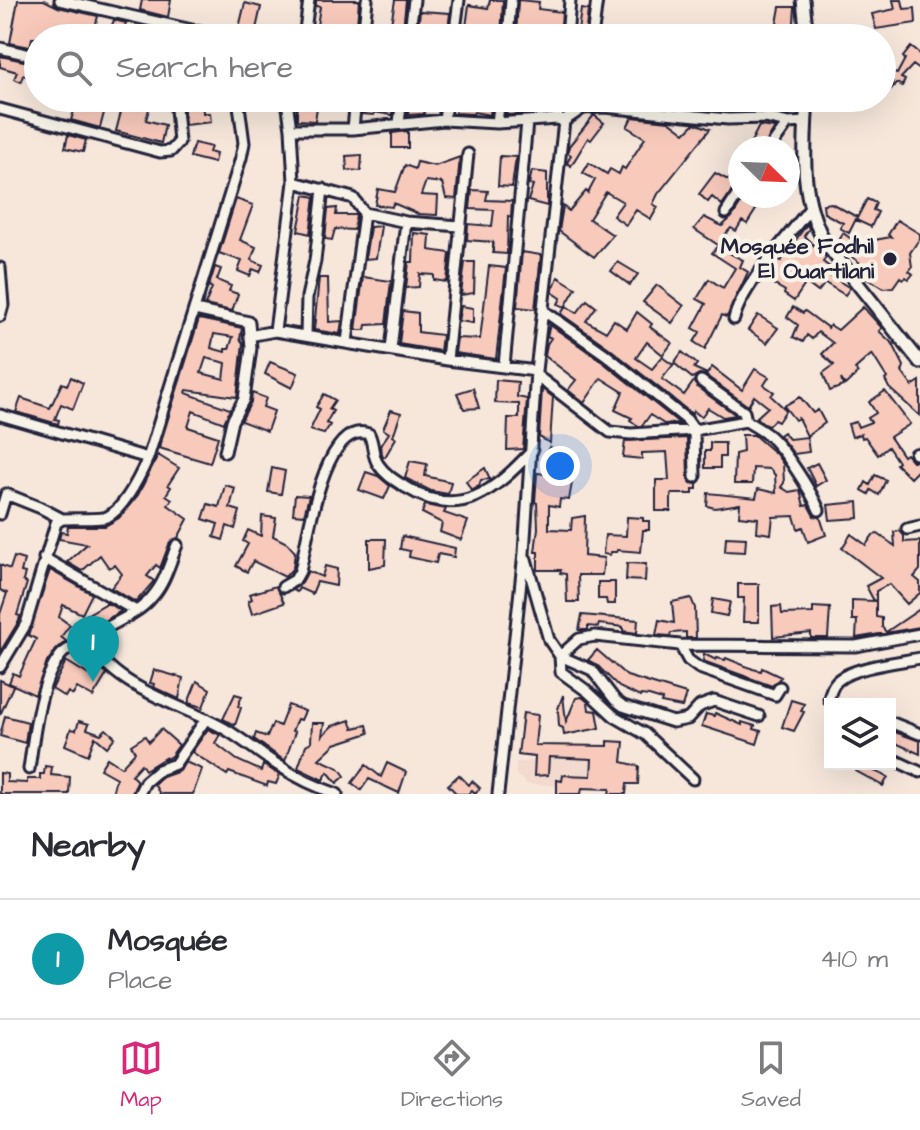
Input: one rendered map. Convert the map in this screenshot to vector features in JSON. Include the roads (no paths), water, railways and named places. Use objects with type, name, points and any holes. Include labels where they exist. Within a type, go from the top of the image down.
[{"type":"main road","points":[[803,0],[806,24]]},
{"type":"main road","points":[[806,112],[804,170],[815,225],[826,244],[920,362]]},
{"type":"street","points":[[60,0],[166,24]]},
{"type":"street","points":[[306,24],[309,0]]},
{"type":"street","points":[[364,24],[367,0]]},
{"type":"street","points":[[411,24],[414,0]]},
{"type":"street","points":[[456,24],[459,0]]},
{"type":"street","points":[[509,24],[511,0]]},
{"type":"street","points":[[568,24],[570,0]]},
{"type":"street","points":[[594,24],[597,0]]},
{"type":"street","points":[[0,48],[24,54]]},
{"type":"street","points":[[0,109],[160,152],[171,151],[179,142],[177,112]]},
{"type":"street","points":[[0,514],[6,494],[62,519],[107,517],[124,501],[138,480],[148,458],[241,158],[244,143],[240,112]]},
{"type":"street","points":[[275,331],[294,182],[289,112]]},
{"type":"street","points":[[353,129],[355,112]]},
{"type":"street","points":[[399,123],[400,112]]},
{"type":"street","points":[[444,120],[445,112]]},
{"type":"street","points":[[497,123],[498,112]]},
{"type":"street","points":[[498,794],[524,553],[536,373],[560,112]]},
{"type":"street","points":[[291,129],[353,129],[444,120],[497,123],[560,120],[571,112]]},
{"type":"street","points":[[656,112],[806,122]]},
{"type":"street","points":[[504,366],[527,122]]},
{"type":"street","points":[[779,136],[788,123]]},
{"type":"street","points":[[447,360],[468,154]]},
{"type":"street","points":[[294,182],[353,198],[364,213],[406,222],[460,226]]},
{"type":"street","points":[[306,335],[307,297],[315,261],[323,189]]},
{"type":"street","points":[[726,213],[729,208]]},
{"type":"street","points":[[734,319],[738,306],[758,276],[810,208]]},
{"type":"street","points":[[347,342],[364,213]]},
{"type":"street","points":[[391,349],[406,222]]},
{"type":"street","points":[[0,268],[3,305],[0,316]]},
{"type":"street","points":[[195,310],[249,322],[251,348],[244,399],[232,421],[225,452]]},
{"type":"street","points":[[544,311],[637,378],[687,420],[694,430],[695,477]]},
{"type":"street","points":[[249,336],[275,331],[536,373],[610,432],[694,430],[746,421],[769,436],[782,451],[806,484],[819,510]]},
{"type":"street","points":[[701,381],[744,412],[746,421]]},
{"type":"street","points":[[0,415],[148,458]]},
{"type":"street","points":[[283,587],[295,580],[300,571],[321,478],[348,437],[356,433],[369,434],[373,455],[390,477],[413,492],[448,503],[465,501],[500,482],[532,451]]},
{"type":"street","points":[[0,667],[26,624],[52,530],[62,519]]},
{"type":"street","points":[[907,529],[920,526]]},
{"type":"street","points":[[29,769],[39,713],[52,668],[63,652],[136,611],[152,598],[162,584],[177,545]]},
{"type":"street","points":[[524,553],[549,640],[560,656],[561,672],[614,716],[645,734],[693,779]]},
{"type":"street","points":[[44,558],[136,611]]},
{"type":"street","points":[[560,656],[579,639],[595,636],[680,645],[856,646],[920,634]]},
{"type":"street","points":[[88,639],[106,665],[136,686],[206,719],[309,789],[337,794]]},
{"type":"street","points":[[680,645],[688,660],[699,668],[775,695],[780,687]]},
{"type":"street","points":[[560,656],[592,670],[623,706],[673,722],[688,719],[708,701],[759,716]]},
{"type":"street","points":[[829,698],[838,680],[854,672],[920,658]]},
{"type":"street","points":[[139,794],[145,782],[159,770],[175,764],[206,719]]},
{"type":"street","points":[[896,724],[920,734]]},
{"type":"street","points":[[896,761],[920,772]]},
{"type":"street","points":[[487,794],[500,782]]},
{"type":"place","name":"Mosquée Fodhil El Ouartilani","points":[[890,259]]},
{"type":"place","name":"Mosquée","points":[[93,682]]}]
